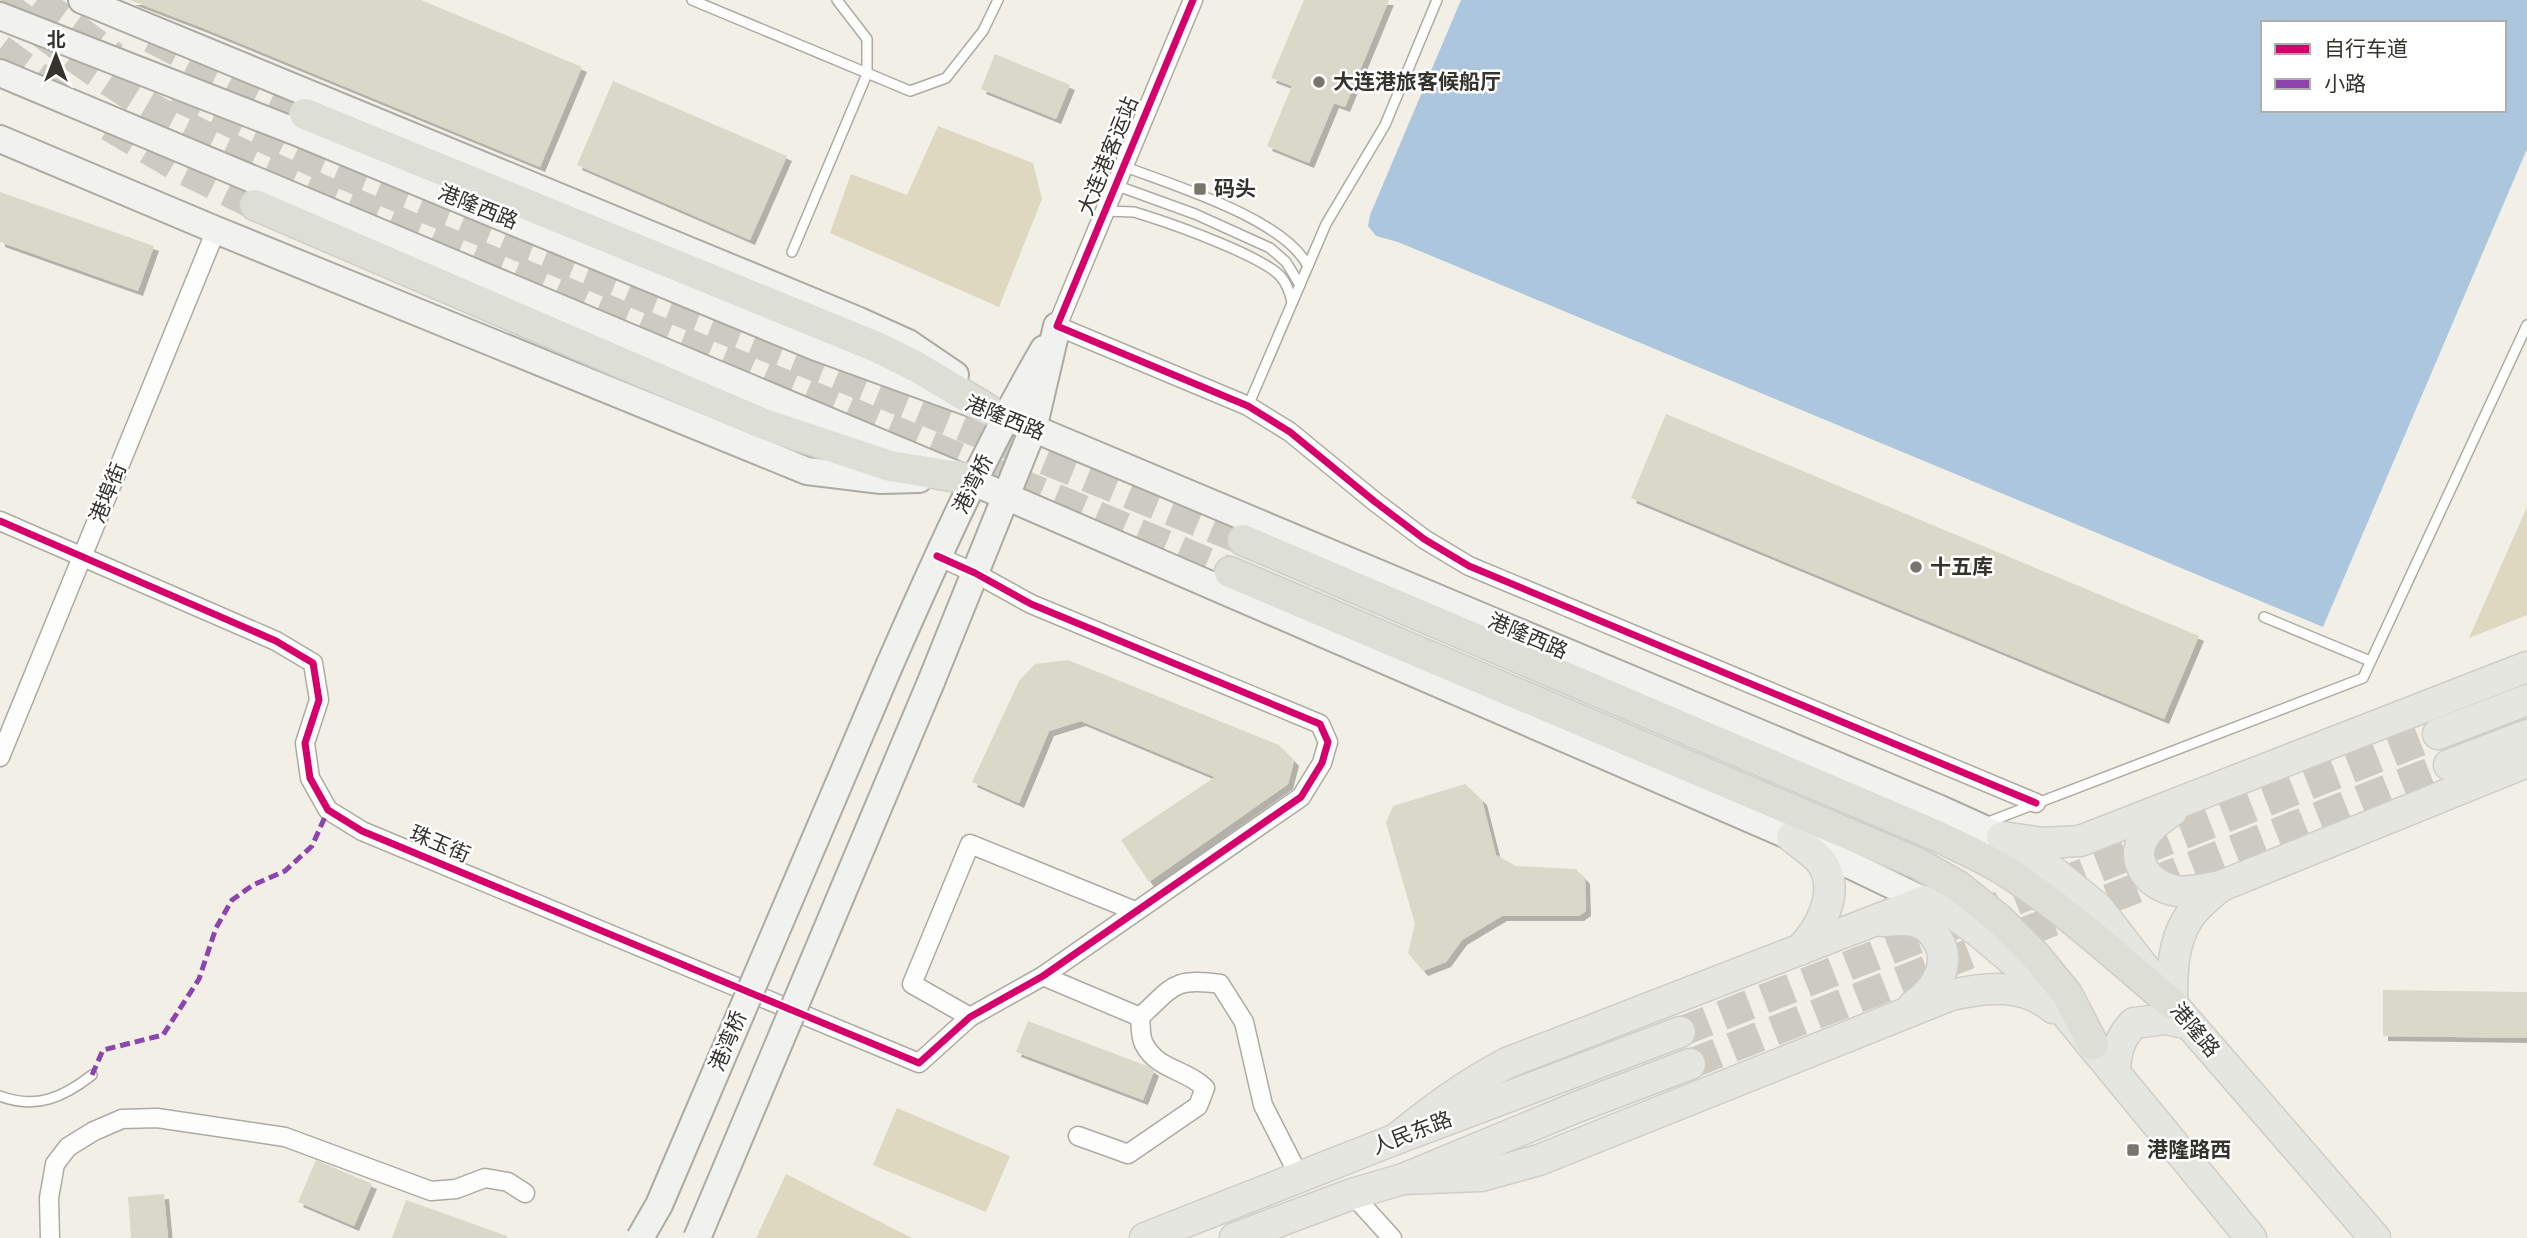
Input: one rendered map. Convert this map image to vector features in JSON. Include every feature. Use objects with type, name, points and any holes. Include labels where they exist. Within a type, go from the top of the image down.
[{"type":"highway","points":[[305,114],[879,348],[995,413]]},
{"type":"highway","points":[[255,205],[761,423],[890,466],[969,481]]},
{"type":"highway","points":[[1243,540],[1936,835],[1985,839],[2007,872],[2041,896],[2180,1014]]},
{"type":"highway","points":[[1230,572],[1917,863],[1958,886],[1999,919],[2035,955],[2067,994],[2094,1044]]},
{"type":"main road","points":[[82,0],[908,343],[953,373],[995,413]]},
{"type":"main road","name":"港隆西路","points":[[0,16],[299,133],[816,347],[995,413],[1938,808],[1961,831],[1985,839]]},
{"type":"main road","points":[[0,73],[1004,496],[1792,837],[1925,901],[1941,905],[2021,966],[2045,988],[2094,1044],[2251,1238]]},
{"type":"main road","points":[[0,139],[807,471],[881,480],[969,481]]},
{"type":"main road","name":"港湾桥","points":[[640,1238],[659,1205],[969,481],[995,413],[1057,326]]},
{"type":"main road","name":"港湾桥","points":[[697,1238],[1033,429],[1057,326]]},
{"type":"main road","points":[[1985,839],[2043,843],[2080,841],[2527,667]]},
{"type":"main road","points":[[2438,734],[2527,700]]},
{"type":"main road","points":[[2449,765],[2527,735]]},
{"type":"main road","points":[[2187,800],[2150,828],[2141,843],[2139,864],[2148,878],[2166,888],[2180,891],[2221,886],[2527,762]]},
{"type":"main road","points":[[1792,837],[1822,863],[1829,883],[1822,920],[1814,935],[1800,951]]},
{"type":"main road","points":[[2115,1071],[2121,1040],[2134,1023],[2166,1019],[2180,1014],[2174,956],[2180,935],[2189,916],[2221,886]]},
{"type":"main road","points":[[1396,1139],[1445,1099],[1507,1063],[1925,901]]},
{"type":"main road","points":[[1874,921],[1906,919],[1928,927],[1939,944],[1944,963],[1939,981],[1931,990],[1922,1000],[1894,1019]]},
{"type":"main road","points":[[1404,1179],[1481,1176],[1539,1160],[1951,995],[1980,988],[2006,988],[2028,994],[2048,1004],[2094,1044]]},
{"type":"main road","name":"港隆路","points":[[2180,1014],[2375,1238]]},
{"type":"main road","name":"人民东路","points":[[1145,1238],[1396,1139],[1680,1032]]},
{"type":"main road","name":"人民东路","points":[[1235,1238],[1352,1194],[1404,1179],[1577,1107],[1690,1064]]},
{"type":"street","name":"大连港客运站","points":[[1057,326],[1193,0]]},
{"type":"street","name":"港埠街","points":[[0,757],[216,230]]},
{"type":"street","points":[[1057,326],[1248,406],[1290,432],[1424,539],[1469,566],[2036,803]]},
{"type":"street","points":[[0,521],[83,555]]},
{"type":"street","name":"珠玉街","points":[[83,555],[276,640],[313,663],[319,700],[305,743],[310,778],[328,810],[362,831],[919,1063],[970,1017]]},
{"type":"street","points":[[937,556],[975,573],[1031,604],[1320,724],[1328,741],[1322,763],[1301,797],[1043,976],[970,1017],[912,984],[970,844],[1135,911]]},
{"type":"street","points":[[1043,976],[1140,1017]]},
{"type":"street","points":[[1140,1017],[1174,986],[1193,980],[1220,984],[1244,1023],[1263,1105],[1293,1164]]},
{"type":"street","points":[[1078,1136],[1128,1154],[1198,1105],[1205,1088],[1197,1080],[1158,1063],[1142,1043],[1140,1017]]},
{"type":"street","points":[[50,1238],[49,1198],[55,1164],[68,1147],[94,1131],[122,1119],[157,1118],[285,1137],[431,1191],[456,1189],[485,1178],[508,1182],[525,1193]]},
{"type":"street","points":[[1352,1194],[1392,1238]]},
{"type":"lane","points":[[692,0],[910,91],[946,78],[984,32],[998,0]]},
{"type":"lane","points":[[792,252],[867,74],[867,39],[837,0]]},
{"type":"lane","points":[[1248,406],[1326,224],[1385,125],[1437,0]]},
{"type":"lane","points":[[1123,166],[1202,197],[1273,230],[1291,244],[1308,266]]},
{"type":"lane","points":[[1115,185],[1195,214],[1270,248],[1286,262],[1300,285]]},
{"type":"lane","points":[[1105,211],[1134,212],[1150,217],[1252,258],[1270,267],[1282,278],[1292,302]]},
{"type":"lane","points":[[1985,839],[2036,803],[2363,678],[2527,325]]},
{"type":"lane","points":[[2264,617],[2370,661]]},
{"type":"lane","points":[[0,1096],[14,1101],[62,1097],[92,1075]]},
{"type":"shaded area","points":[[938,126],[1033,163],[1042,199],[999,307],[830,233],[851,174],[907,195]]},
{"type":"shaded area","points":[[2527,507],[2527,615],[2469,638]]},
{"type":"shaded area","points":[[897,1108],[1010,1156],[986,1212],[873,1165]]},
{"type":"shaded area","points":[[786,1174],[912,1238],[756,1238]]},
{"type":"water","points":[[1461,0],[2527,0],[2527,149],[2323,627],[1398,242],[1376,236],[1368,226],[1370,215]]},
{"type":"building","points":[[130,0],[421,0],[582,67],[540,167]]},
{"type":"building","name":"大连港旅客候船厅","points":[[1304,0],[1389,0],[1345,107],[1334,103],[1309,163],[1267,146],[1292,86],[1271,78]]},
{"type":"building","points":[[995,54],[1070,85],[1056,119],[981,89]]},
{"type":"building","points":[[613,81],[787,156],[750,240],[577,165]]},
{"type":"building","points":[[0,192],[154,246],[138,291],[0,242]]},
{"type":"building","name":"十五库","points":[[1666,414],[2199,636],[2164,719],[1631,498]]},
{"type":"building","points":[[1068,660],[1279,745],[1294,761],[1288,784],[1149,882],[1121,840],[1215,777],[1081,721],[1049,731],[1019,803],[972,782],[1019,681],[1035,664]]},
{"type":"building","points":[[1465,784],[1482,800],[1496,855],[1516,866],[1576,869],[1585,879],[1586,911],[1579,916],[1502,916],[1462,940],[1446,962],[1423,971],[1408,953],[1415,924],[1386,823],[1393,806]]},
{"type":"building","points":[[2383,990],[2527,992],[2527,1038],[2383,1036]]},
{"type":"building","points":[[1028,1021],[1147,1066],[1154,1071],[1143,1100],[1016,1052]]},
{"type":"building","points":[[316,1160],[372,1184],[354,1226],[298,1202]]},
{"type":"building","points":[[164,1194],[168,1238],[131,1238],[128,1197]]},
{"type":"building","points":[[406,1200],[507,1236],[507,1238],[392,1238]]},
{"type":"tunnel","points":[[37,0],[114,57]]},
{"type":"tunnel","points":[[0,1],[121,89],[192,130],[241,153],[1230,572]]},
{"type":"tunnel","points":[[151,38],[305,114]]},
{"type":"tunnel","points":[[0,49],[62,95]]},
{"type":"tunnel","points":[[174,95],[316,163],[395,196],[1243,540]]},
{"type":"tunnel","points":[[109,126],[176,166],[255,205]]},
{"type":"tunnel","points":[[1680,1032],[2438,734]]},
{"type":"tunnel","points":[[1690,1064],[2449,765]]},
{"type":"marked path","points":[[92,1075],[103,1050],[163,1035],[199,979],[216,928],[232,900],[253,885],[285,871],[312,846],[328,810]]},
{"type":"cycle path","points":[[1193,0],[1057,326],[1248,406],[1290,432],[1424,539],[1469,566],[2036,803]]},
{"type":"cycle path","points":[[0,521],[276,641],[313,663],[319,700],[305,743],[310,778],[328,810],[362,831],[919,1063],[970,1017],[1043,976],[1301,797],[1322,763],[1328,742],[1320,724],[1031,604],[975,573],[937,556]]},
{"type":"place","name":"大连港旅客候船厅","points":[[1319,82]]},
{"type":"place","name":"码头","points":[[1200,189]]},
{"type":"place","name":"十五库","points":[[1916,567]]},
{"type":"place","name":"港隆路西","points":[[2133,1150]]}]
